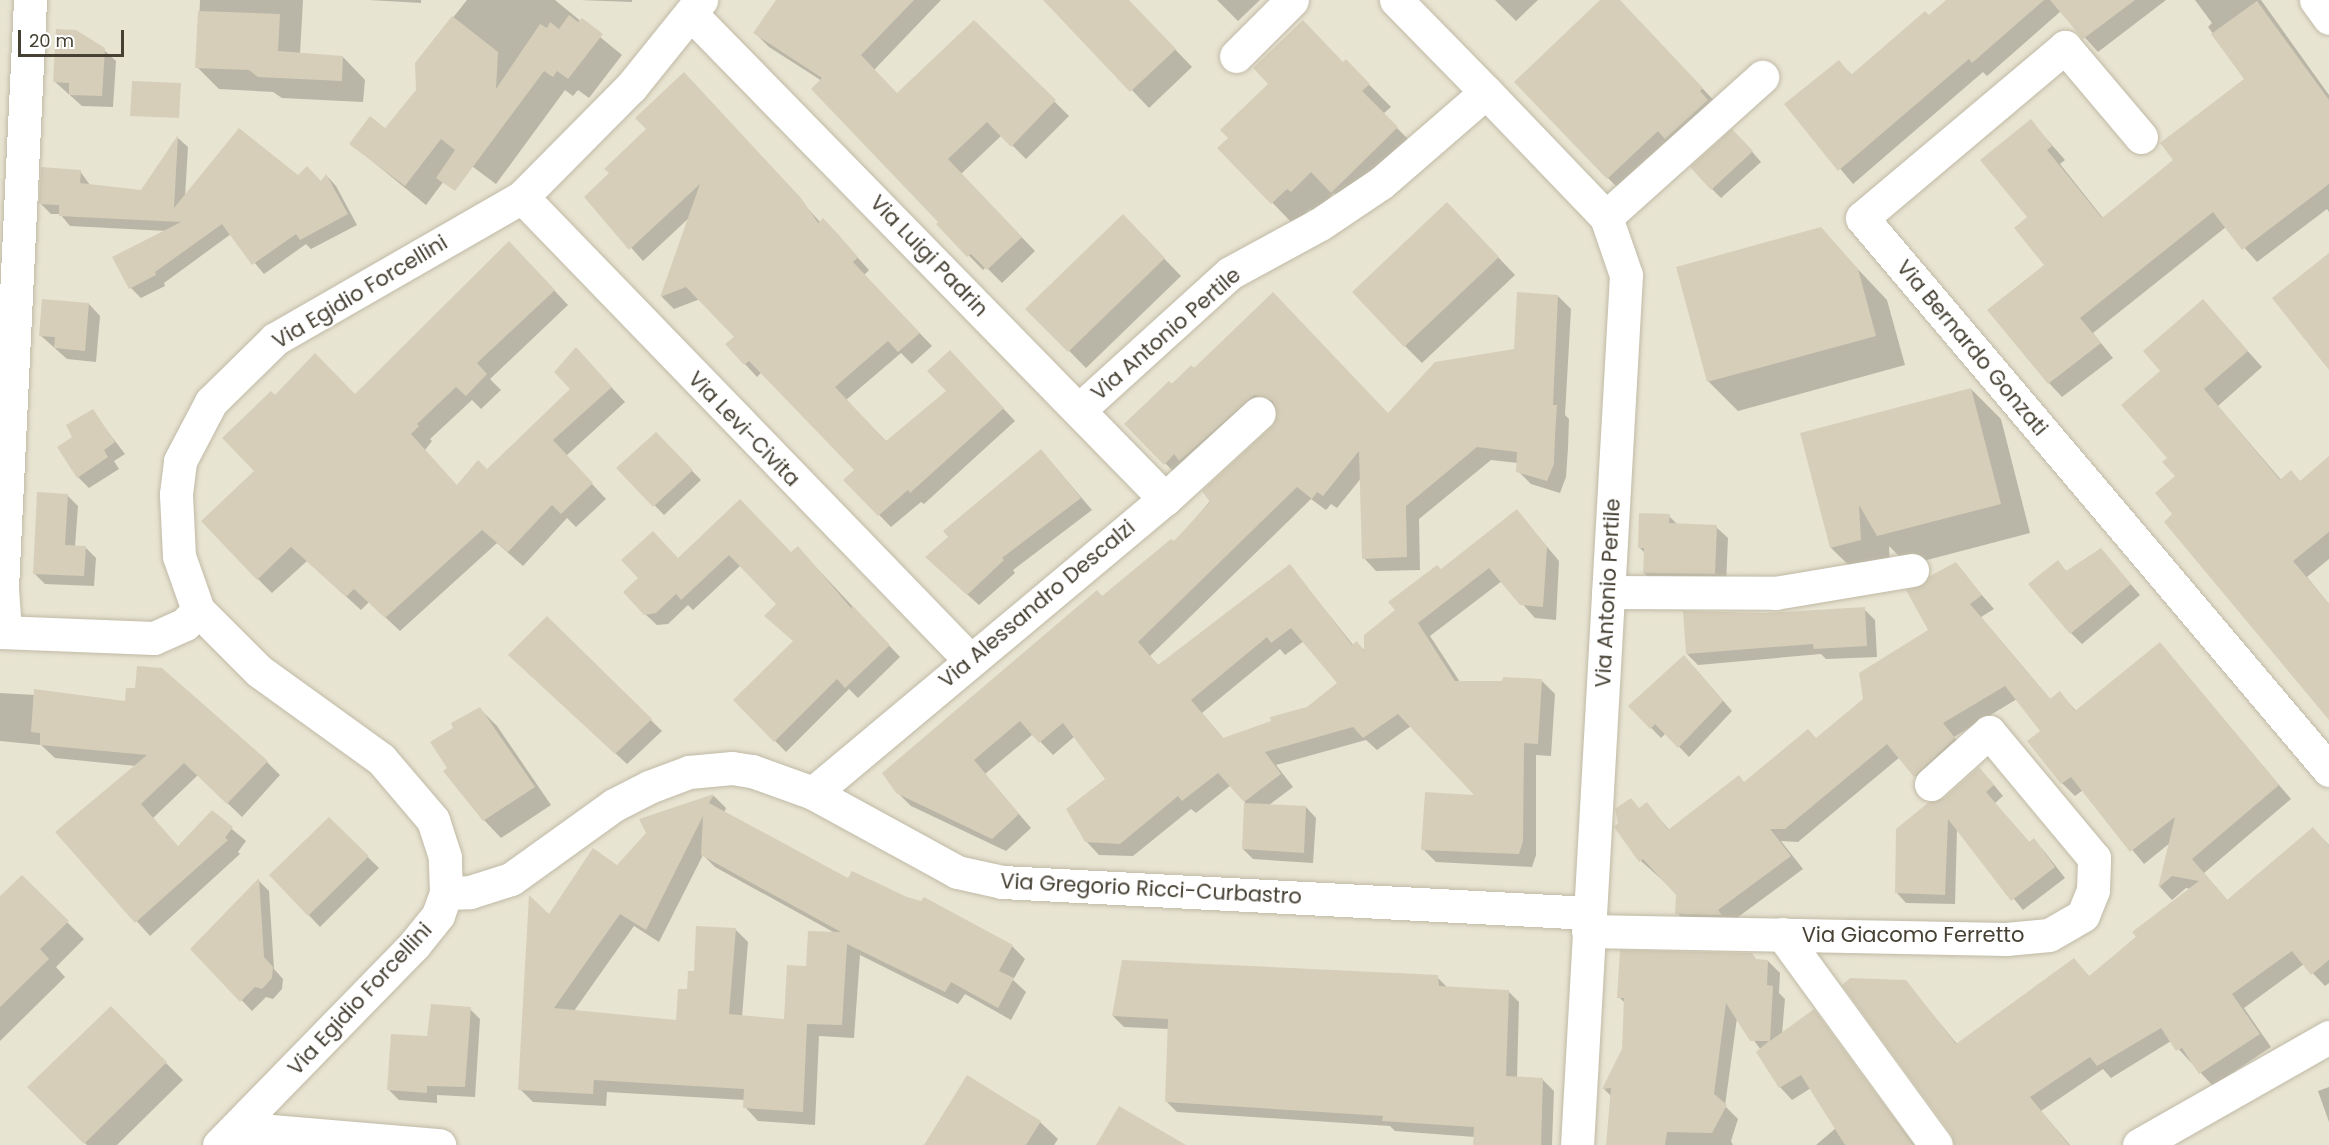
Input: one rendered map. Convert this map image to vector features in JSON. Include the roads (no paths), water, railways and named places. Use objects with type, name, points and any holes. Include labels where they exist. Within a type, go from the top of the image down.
[{"type":"street","points":[[30,0],[2,588],[3,632],[154,638],[172,632],[198,610]]},
{"type":"street","points":[[1236,56],[1292,0]]},
{"type":"street","name":"Via Antonio Pertile","points":[[1396,0],[1606,217],[1626,275],[1577,1145]]},
{"type":"street","points":[[2316,0],[2329,18]]},
{"type":"street","name":"Via Egidio Forcellini","points":[[228,1137],[414,945],[438,915],[446,892],[445,856],[433,820],[381,759],[259,671],[198,610],[179,556],[176,494],[180,461],[211,402],[275,339],[522,197],[631,87],[696,7]]},
{"type":"street","name":"Via Luigi Padrin","points":[[696,7],[1165,499]]},
{"type":"street","name":"Via Bernardo Gonzati","points":[[2141,137],[2065,47],[1862,218],[2329,770]]},
{"type":"street","points":[[1606,217],[1762,77]]},
{"type":"street","name":"Via Antonio Pertile","points":[[1080,409],[1230,273],[1320,224],[1380,183],[1486,92]]},
{"type":"street","name":"Via Levi-Civita","points":[[522,197],[969,659]]},
{"type":"street","name":"Via Alessandro Descalzi","points":[[813,793],[969,659],[1165,499],[1259,413]]},
{"type":"street","points":[[1608,592],[1774,593],[1912,570]]},
{"type":"street","name":"Via Giacomo Ferretto","points":[[1589,922],[1782,934],[2006,939],[2049,935],[2083,915],[2093,890],[2094,858],[1989,732],[1931,784]]},
{"type":"street","name":"Via Gregorio Ricci-Curbastro","points":[[446,892],[470,892],[511,879],[614,806],[649,787],[689,772],[732,768],[753,771],[813,793],[957,872],[1002,882],[1589,922]]},
{"type":"street","points":[[1782,934],[1936,1145]]},
{"type":"street","points":[[2139,1145],[2329,1037]]},
{"type":"street","points":[[228,1137],[439,1145]]}]
